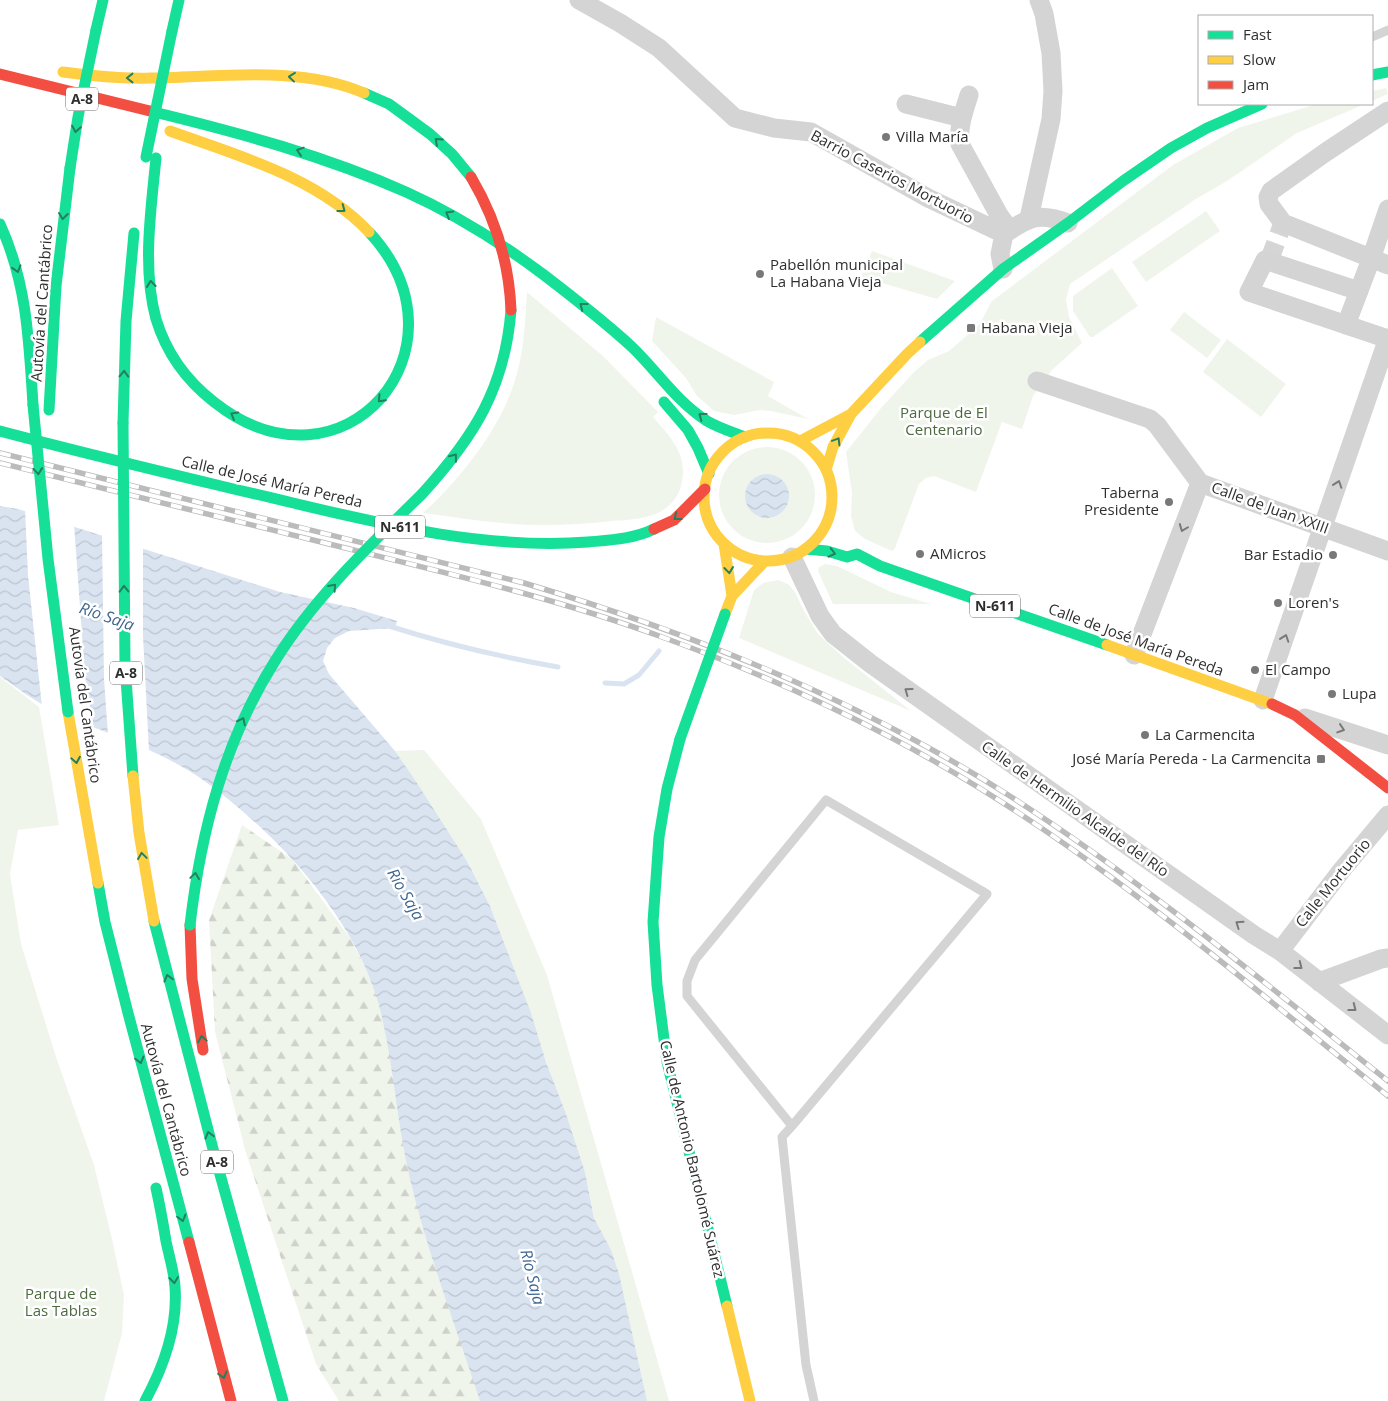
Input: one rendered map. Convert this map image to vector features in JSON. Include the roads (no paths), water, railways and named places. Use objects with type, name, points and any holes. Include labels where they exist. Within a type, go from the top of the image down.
[{"type":"main road","name":"Autovía del Cantábrico","points":[[103,0],[80,108],[70,168],[56,286],[50,420],[50,499],[54,575],[68,712],[105,922],[231,1401]]},
{"type":"main road","points":[[170,132],[270,170],[322,194],[360,223],[389,257],[400,281],[409,321],[404,359],[397,378],[387,394],[372,409],[353,423],[322,435],[305,436],[283,434],[253,425],[220,407],[199,390],[184,373],[165,343],[156,318],[152,292],[149,248],[151,158],[155,108],[179,0]]},
{"type":"main road","points":[[48,70],[115,78],[246,75],[316,80],[366,94],[389,104],[453,154],[471,176],[488,206],[502,241],[510,283],[511,310],[506,353],[501,373],[489,404],[458,452],[437,478],[320,601],[281,652],[256,694],[233,740],[213,794],[197,863],[190,924],[192,978],[205,1060]]},
{"type":"main road","points":[[1373,75],[1388,72]]},
{"type":"main road","points":[[0,74],[265,140],[334,162],[385,182],[428,203],[489,237],[537,270],[589,310],[631,347],[703,418],[745,437]]},
{"type":"main road","points":[[826,470],[833,447],[851,414],[907,354],[1003,269],[1172,148],[1207,128],[1260,105]]},
{"type":"main road","points":[[69,107],[88,111]]},
{"type":"main road","points":[[143,125],[294,160],[352,182]]},
{"type":"main road","points":[[143,176],[151,158]]},
{"type":"main road","points":[[0,224],[14,258],[24,298],[41,508],[68,712]]},
{"type":"main road","name":"A-8","points":[[136,224],[126,321],[123,423],[125,624],[129,736],[139,831],[154,921],[211,1139],[284,1401]]},
{"type":"main road","points":[[489,256],[517,275]]},
{"type":"main road","points":[[654,392],[688,430],[709,474]]},
{"type":"main road","points":[[800,441],[851,414]]},
{"type":"main road","name":"Calle de José María Pereda","points":[[0,431],[70,450],[366,520],[476,539],[561,544],[600,542],[642,535],[674,533]]},
{"type":"main road","points":[[720,540],[710,523],[706,510],[705,489],[713,466],[723,452],[745,437],[764,433],[782,434],[800,441],[815,454],[826,470],[832,487],[830,514],[824,530],[813,544],[799,553]]},
{"type":"main road","name":"Calle de José María Pereda","points":[[642,535],[674,520],[705,489]]},
{"type":"main road","points":[[830,514],[839,527]]},
{"type":"main road","name":"N-611","points":[[700,534],[720,540],[734,552],[746,558],[779,561],[799,553]]},
{"type":"main road","name":"Calle de Antonio Bartolomé Suárez","points":[[720,540],[732,596]]},
{"type":"main road","points":[[850,542],[857,554]]},
{"type":"main road","name":"Calle de José María Pereda","points":[[799,553],[827,551],[847,557],[857,554],[880,566],[1263,700],[1295,715],[1388,788]]},
{"type":"main road","name":"Calle de Antonio Bartolomé Suárez","points":[[750,1401],[666,1062],[657,985],[653,922],[658,846],[667,790],[680,739],[732,596],[765,561]]},
{"type":"main road","points":[[105,922],[125,1046]]},
{"type":"main road","points":[[223,1142],[284,1401]]},
{"type":"main road","points":[[145,1401],[162,1365],[173,1324],[176,1302],[174,1280],[154,1179]]},
{"type":"street","name":"Barrio Caserios Mortuorio","points":[[579,0],[620,23],[658,48],[736,118],[774,128],[811,132],[928,198],[1007,232]]},
{"type":"street","points":[[1029,218],[1052,119],[1051,53],[1044,14],[1039,0]]},
{"type":"street","name":"Barrio Caserios Mortuorio","points":[[969,95],[962,118],[959,136],[960,144],[1007,232]]},
{"type":"street","points":[[906,104],[962,118]]},
{"type":"street","points":[[1380,262],[1283,223],[1269,204],[1268,197],[1271,191],[1388,111]]},
{"type":"street","points":[[1346,325],[1359,291],[1380,262],[1388,209]]},
{"type":"street","points":[[1003,269],[1000,254],[1007,232],[1029,218],[1052,217],[1068,224]]},
{"type":"street","points":[[1263,700],[1323,527],[1381,380],[1388,339],[1249,292],[1265,260],[1359,291]]},
{"type":"street","name":"Calle de Juan XXIII","points":[[1037,382],[1150,419],[1200,483],[1388,551]]},
{"type":"street","points":[[1134,655],[1200,483]]},
{"type":"street","name":"Calle de Hermilio Alcalde del Río","points":[[799,553],[820,616],[844,644],[948,720],[1254,935],[1280,951],[1388,1035]]},
{"type":"street","points":[[1295,715],[1388,745]]},
{"type":"street","name":"Calle Mortuorio","points":[[1280,951],[1341,871],[1388,815]]},
{"type":"street","points":[[1319,982],[1388,958]]},
{"type":"lane","points":[[1373,37],[1388,30]]},
{"type":"lane","points":[[792,1126],[687,996],[687,982],[695,960],[826,800],[987,894],[792,1126],[782,1137],[806,1365],[814,1401]]},
{"type":"water","points":[[771,474],[783,480],[788,487],[788,505],[783,512],[776,517],[763,518],[751,512],[746,505],[745,492],[751,480],[758,475]]},
{"type":"water","name":"Río Saja","points":[[0,506],[18,509],[280,592],[354,608],[397,621],[395,628],[349,631],[335,638],[327,648],[323,661],[329,674],[395,751],[415,780],[467,861],[490,906],[531,1013],[546,1062],[566,1114],[585,1172],[594,1218],[611,1250],[619,1274],[647,1401],[480,1401],[417,1207],[402,1138],[381,1013],[370,979],[354,945],[335,913],[312,882],[286,853],[259,826],[203,780],[185,768],[148,749],[51,709],[31,698],[0,676]]},
{"type":"waterway","points":[[389,626],[473,650],[558,667]]},
{"type":"waterway","points":[[605,683],[624,684],[639,675],[659,651]]},
{"type":"tunnel","points":[[1269,261],[1283,223]]},
{"type":"railway","points":[[0,453],[524,583],[651,624],[776,673],[897,731],[956,763],[1013,798],[1110,864],[1157,899],[1251,971],[1388,1081]]},
{"type":"railway","points":[[0,463],[448,573],[534,596],[662,637],[749,671],[835,709],[957,774],[1022,815],[1085,859],[1208,951],[1388,1096]]},
{"type":"place","name":"Villa María","points":[[886,137]]},
{"type":"place","name":"Pabellón municipal La Habana Vieja","points":[[760,274]]},
{"type":"place","name":"Habana Vieja","points":[[971,328]]},
{"type":"place","name":"Taberna Presidente","points":[[1169,502]]},
{"type":"place","name":"AMicros","points":[[920,554]]},
{"type":"place","name":"Bar Estadio","points":[[1333,555]]},
{"type":"place","name":"Loren's","points":[[1278,603]]},
{"type":"place","name":"El Campo","points":[[1255,670]]},
{"type":"place","name":"Lupa","points":[[1332,694]]},
{"type":"place","name":"La Carmencita","points":[[1145,735]]},
{"type":"place","name":"José María Pereda - La Carmencita","points":[[1321,759]]},
{"type":"park label","name":"Parque de El Centenario","points":[[944,422]]},
{"type":"park label","name":"Parque de Las Tablas","points":[[61,1302]]}]
